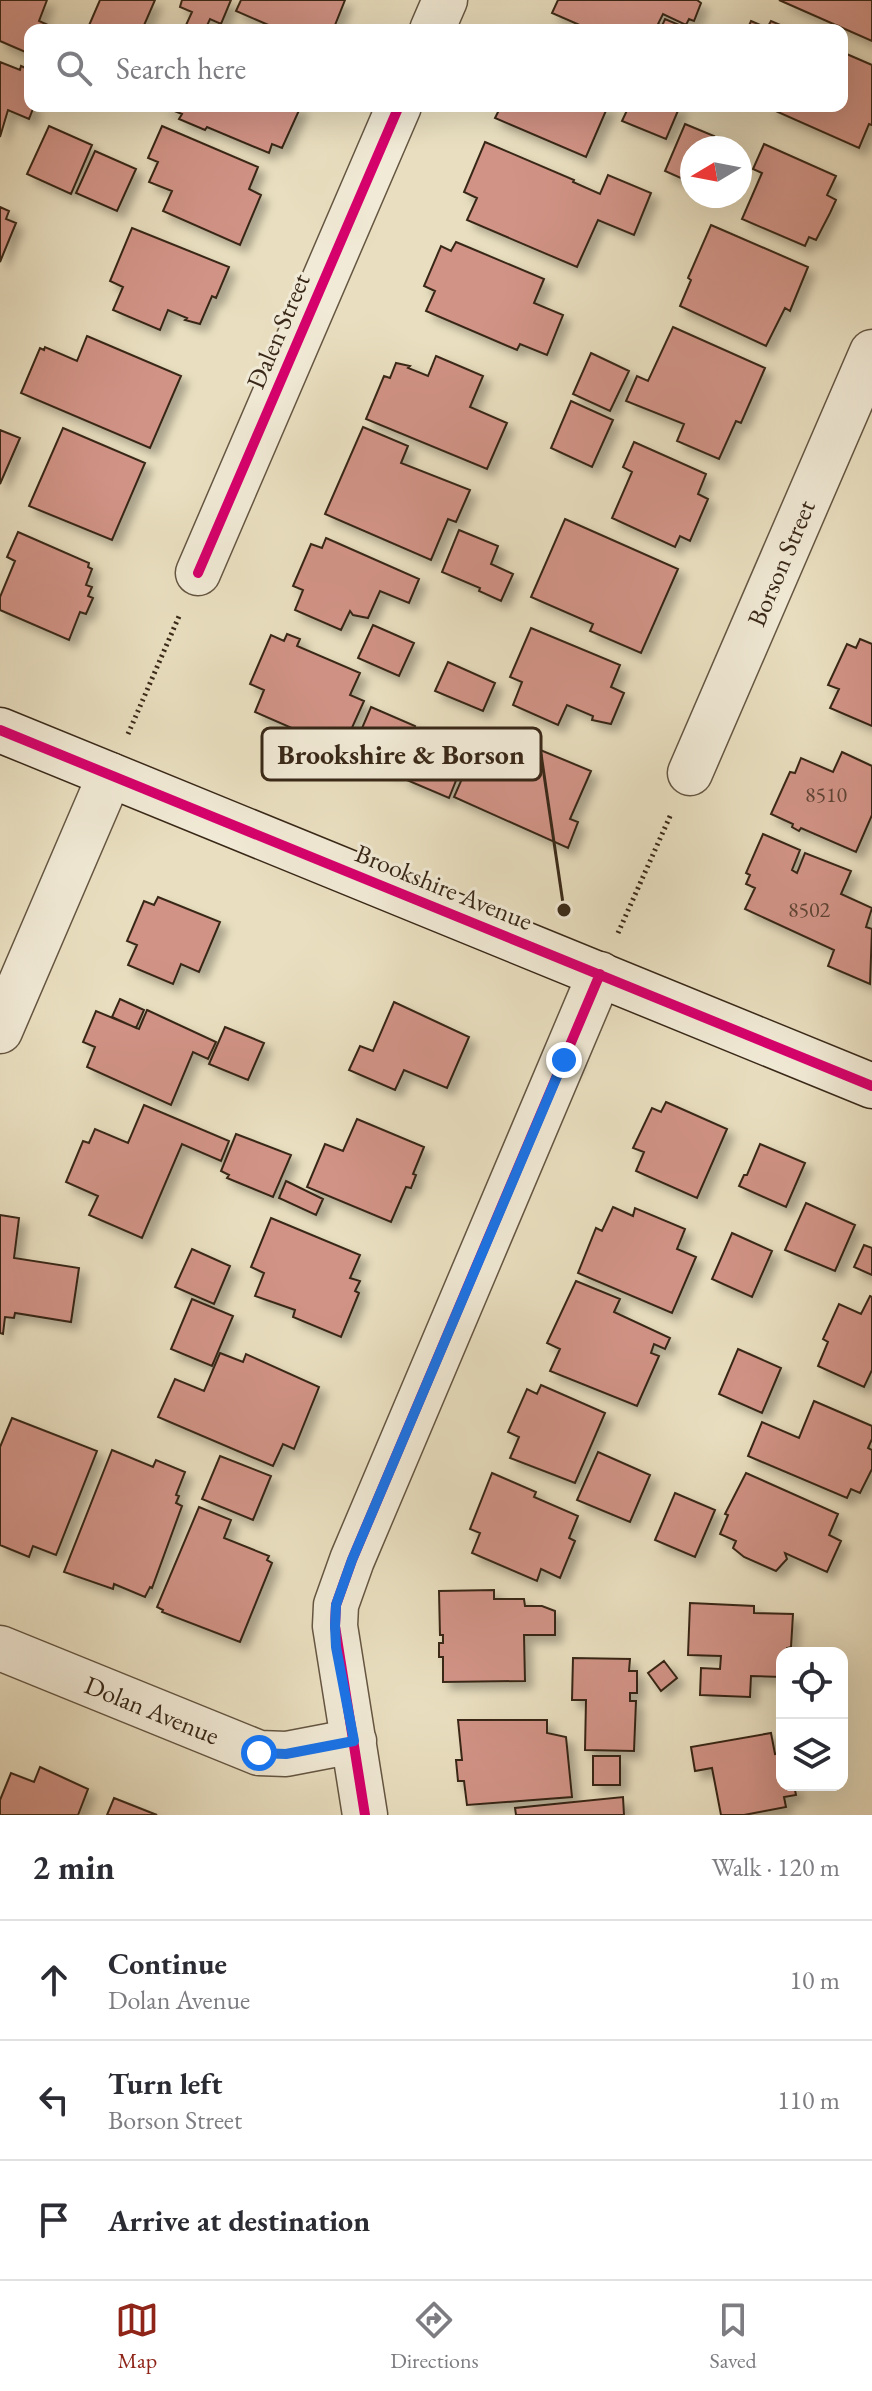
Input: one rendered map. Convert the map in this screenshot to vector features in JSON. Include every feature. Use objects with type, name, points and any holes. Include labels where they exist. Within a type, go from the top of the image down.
[{"type":"street","points":[[435,24],[445,0]]},
{"type":"street","name":"Dalen Street","points":[[198,573],[396,112]]},
{"type":"street","name":"Borson Street","points":[[690,773],[872,352]]},
{"type":"street","name":"Brookshire Avenue","points":[[0,730],[872,1086]]},
{"type":"street","points":[[0,1031],[110,775]]},
{"type":"street","points":[[365,1815],[336,1647],[336,1605],[600,974]]},
{"type":"street","name":"Dolan Avenue","points":[[0,1648],[259,1753],[286,1754],[354,1741]]},
{"type":"path","points":[[110,775],[198,573]]},
{"type":"path","points":[[600,974],[690,773]]},
{"type":"building","points":[[0,0],[47,0],[39,21],[46,24],[24,24],[24,51],[0,41]]},
{"type":"building","points":[[100,0],[155,0],[145,24],[90,24]]},
{"type":"building","points":[[182,0],[231,0],[221,24],[210,19],[208,24],[186,24],[192,12],[180,7]]},
{"type":"building","points":[[241,0],[345,0],[335,24],[266,24],[236,11]]},
{"type":"building","points":[[558,0],[697,0],[701,3],[694,21],[689,19],[686,24],[663,14],[658,24],[577,24],[552,13]]},
{"type":"building","points":[[779,0],[872,0],[872,41],[848,30],[848,24],[833,24]]},
{"type":"building","points":[[848,55],[872,65],[872,125],[869,124],[859,148],[778,112],[848,112]]},
{"type":"building","points":[[0,62],[20,70],[21,66],[24,67],[24,112],[32,112],[29,119],[8,110],[0,137]]},
{"type":"building","points":[[177,112],[298,112],[282,148],[272,144],[269,153],[207,127],[205,130],[179,119],[182,114]]},
{"type":"building","points":[[498,112],[605,112],[586,157],[495,118]]},
{"type":"building","points":[[626,112],[677,112],[666,139],[622,121]]},
{"type":"building","points":[[685,124],[714,136],[680,136],[680,178],[665,171]]},
{"type":"building","points":[[49,126],[92,145],[71,194],[27,174]]},
{"type":"building","points":[[162,126],[258,167],[249,189],[261,195],[240,245],[163,211],[172,191],[149,182],[158,162],[148,158]]},
{"type":"building","points":[[485,142],[600,194],[608,175],[651,193],[634,235],[598,220],[577,267],[467,220],[477,198],[464,192]]},
{"type":"building","points":[[764,144],[836,176],[827,195],[836,200],[816,240],[809,237],[805,246],[742,219],[747,208],[752,208],[752,196],[762,173],[753,169]]},
{"type":"building","points":[[95,151],[136,169],[117,211],[76,193]]},
{"type":"building","points":[[0,207],[9,211],[6,219],[16,223],[0,262]]},
{"type":"building","points":[[711,225],[808,267],[790,311],[785,308],[766,346],[680,306],[691,280],[688,278]]},
{"type":"building","points":[[132,228],[229,267],[216,298],[212,296],[200,324],[168,310],[160,330],[113,310],[123,287],[110,281]]},
{"type":"building","points":[[456,242],[544,279],[534,303],[563,315],[547,355],[520,344],[517,350],[426,311],[435,291],[424,286],[441,246],[451,251]]},
{"type":"building","points":[[673,327],[765,368],[741,423],[736,421],[719,459],[677,441],[684,424],[626,401],[637,376],[648,381]]},
{"type":"building","points":[[87,336],[181,376],[150,448],[21,393],[40,348],[44,350],[45,347],[77,361]]},
{"type":"building","points":[[591,353],[629,371],[610,411],[573,394]]},
{"type":"building","points":[[436,356],[483,376],[470,407],[507,423],[487,469],[366,419],[384,376],[390,378],[396,363],[410,366],[408,368],[428,376]]},
{"type":"building","points":[[571,401],[613,420],[592,467],[551,448]]},
{"type":"building","points":[[363,427],[408,446],[401,463],[470,490],[456,522],[448,519],[431,560],[325,514]]},
{"type":"building","points":[[63,428],[145,463],[112,540],[29,506]]},
{"type":"building","points":[[0,430],[20,438],[0,484]]},
{"type":"building","points":[[634,442],[706,474],[698,494],[708,499],[690,541],[680,536],[675,547],[612,518],[632,472],[623,467]]},
{"type":"building","points":[[565,519],[678,569],[641,653],[590,631],[593,624],[531,597]]},
{"type":"building","points":[[459,530],[498,546],[491,564],[513,574],[501,601],[479,591],[480,588],[442,572]]},
{"type":"building","points":[[18,532],[89,563],[88,567],[92,569],[86,585],[92,587],[88,596],[93,598],[86,614],[80,612],[69,640],[0,610],[0,597],[15,561],[7,557]]},
{"type":"building","points":[[326,538],[419,579],[409,603],[380,591],[368,618],[353,615],[350,611],[341,630],[295,610],[303,590],[293,586],[311,544],[322,548]]},
{"type":"building","points":[[373,625],[414,643],[399,676],[358,658]]},
{"type":"building","points":[[531,628],[620,665],[611,687],[624,693],[611,724],[592,720],[593,716],[567,705],[558,725],[513,705],[522,682],[510,677]]},
{"type":"building","points":[[287,634],[300,639],[297,646],[360,673],[350,695],[364,701],[342,750],[255,712],[264,690],[250,684],[271,635],[284,641]]},
{"type":"building","points":[[860,639],[872,644],[872,726],[830,708],[839,689],[828,685],[847,644],[856,648]]},
{"type":"building","points":[[448,662],[495,683],[483,711],[435,691]]},
{"type":"building","points":[[371,707],[415,726],[395,773],[351,754]]},
{"type":"building","points":[[492,730],[591,771],[570,819],[578,822],[568,848],[454,797],[475,749],[483,752]]},
{"type":"building","points":[[419,739],[465,758],[449,798],[402,778]]},
{"type":"building","points":[[842,752],[872,766],[872,815],[856,852],[801,828],[799,831],[792,827],[793,824],[771,814],[790,772],[795,773],[801,758],[833,772]]},
{"type":"building","points":[[763,834],[800,850],[792,870],[797,873],[805,853],[851,871],[841,894],[872,908],[866,927],[872,929],[870,984],[828,966],[834,950],[745,909],[755,888],[746,884],[750,875],[746,873]]},
{"type":"building","points":[[158,897],[220,922],[199,972],[181,964],[173,984],[128,965],[137,945],[127,941],[144,901],[154,905]]},
{"type":"building","points":[[120,999],[144,1010],[136,1028],[112,1017]]},
{"type":"building","points":[[394,1002],[469,1037],[447,1088],[404,1070],[395,1090],[349,1070],[360,1046],[373,1051]]},
{"type":"building","points":[[147,1010],[216,1042],[208,1059],[193,1052],[171,1105],[87,1067],[95,1047],[83,1042],[96,1011],[139,1029]]},
{"type":"building","points":[[225,1027],[264,1043],[248,1080],[209,1064]]},
{"type":"building","points":[[666,1102],[727,1129],[697,1198],[636,1171],[644,1152],[633,1148],[652,1108],[661,1112]]},
{"type":"building","points":[[144,1105],[229,1141],[221,1161],[182,1144],[142,1238],[89,1215],[98,1196],[66,1182],[83,1141],[89,1143],[95,1129],[128,1143]]},
{"type":"building","points":[[357,1119],[424,1147],[411,1188],[406,1187],[391,1222],[307,1187],[325,1144],[343,1151]]},
{"type":"building","points":[[236,1134],[291,1155],[273,1197],[227,1178],[229,1175],[221,1171]]},
{"type":"building","points":[[760,1144],[805,1163],[786,1207],[739,1186]]},
{"type":"building","points":[[286,1181],[323,1199],[316,1215],[279,1198]]},
{"type":"building","points":[[806,1203],[855,1225],[835,1271],[785,1250]]},
{"type":"building","points":[[613,1207],[633,1216],[635,1208],[685,1229],[677,1249],[696,1257],[672,1313],[578,1273],[596,1228],[602,1231]]},
{"type":"building","points":[[0,1215],[19,1218],[14,1258],[79,1268],[71,1322],[15,1313],[14,1318],[5,1317],[3,1334],[0,1333]]},
{"type":"building","points":[[271,1218],[360,1255],[350,1278],[360,1281],[355,1291],[359,1293],[341,1337],[293,1317],[295,1310],[255,1296],[264,1273],[251,1267]]},
{"type":"building","points":[[732,1233],[772,1251],[752,1297],[712,1279]]},
{"type":"building","points":[[864,1245],[872,1248],[872,1275],[854,1267]]},
{"type":"building","points":[[192,1249],[230,1266],[214,1304],[175,1287]]},
{"type":"building","points":[[576,1281],[620,1299],[614,1312],[670,1338],[665,1349],[654,1344],[651,1353],[659,1356],[637,1406],[550,1371],[560,1349],[547,1343]]},
{"type":"building","points":[[870,1296],[872,1370],[864,1387],[818,1366],[828,1342],[823,1339],[839,1304],[861,1314]]},
{"type":"building","points":[[192,1299],[233,1316],[212,1366],[171,1349]]},
{"type":"building","points":[[738,1349],[781,1368],[762,1413],[719,1394]]},
{"type":"building","points":[[220,1353],[243,1362],[246,1354],[319,1387],[294,1449],[283,1444],[273,1466],[158,1417],[175,1379],[204,1391]]},
{"type":"building","points":[[541,1385],[605,1413],[575,1483],[510,1458],[519,1437],[508,1432],[527,1389],[537,1394]]},
{"type":"building","points":[[814,1401],[872,1426],[868,1448],[872,1450],[872,1469],[860,1493],[851,1489],[847,1498],[748,1456],[762,1422],[799,1438]]},
{"type":"building","points":[[12,1418],[97,1451],[56,1555],[33,1546],[29,1557],[0,1545],[0,1447]]},
{"type":"building","points":[[112,1450],[153,1467],[156,1460],[185,1472],[176,1495],[179,1496],[176,1503],[182,1506],[152,1588],[145,1597],[114,1584],[113,1589],[64,1572]]},
{"type":"building","points":[[598,1452],[650,1475],[630,1522],[577,1500]]},
{"type":"building","points":[[220,1456],[271,1476],[253,1520],[202,1499]]},
{"type":"building","points":[[492,1473],[536,1492],[534,1497],[578,1516],[569,1538],[575,1541],[560,1578],[541,1569],[537,1581],[472,1553],[480,1533],[470,1529]]},
{"type":"building","points":[[746,1473],[838,1514],[829,1535],[841,1541],[827,1572],[785,1553],[787,1559],[776,1571],[744,1557],[733,1548],[736,1541],[720,1534],[728,1515],[725,1514]]},
{"type":"building","points":[[675,1493],[715,1510],[695,1557],[655,1540]]},
{"type":"building","points":[[199,1507],[231,1520],[224,1538],[269,1556],[267,1560],[272,1563],[240,1642],[162,1612],[157,1607]]},
{"type":"building","points":[[494,1590],[494,1599],[524,1599],[525,1606],[542,1606],[555,1611],[555,1635],[524,1635],[525,1681],[443,1682],[443,1657],[439,1657],[439,1643],[443,1643],[443,1635],[440,1635],[439,1591]]},
{"type":"building","points":[[690,1603],[754,1606],[754,1613],[793,1614],[791,1647],[776,1647],[776,1677],[751,1676],[750,1697],[700,1695],[701,1668],[720,1669],[721,1656],[688,1655]]},
{"type":"building","points":[[573,1658],[630,1659],[629,1671],[637,1671],[637,1693],[630,1693],[630,1701],[636,1701],[634,1751],[585,1750],[586,1700],[572,1700]]},
{"type":"building","points":[[664,1661],[677,1678],[661,1691],[648,1673]]},
{"type":"building","points":[[458,1720],[547,1720],[547,1733],[566,1737],[572,1797],[467,1805],[464,1781],[458,1781],[456,1760],[462,1760]]},
{"type":"building","points":[[771,1733],[776,1754],[776,1791],[795,1791],[796,1795],[784,1797],[786,1807],[744,1815],[721,1815],[712,1768],[695,1771],[691,1747]]},
{"type":"building","points":[[593,1756],[620,1756],[620,1785],[593,1785]]},
{"type":"building","points":[[40,1767],[88,1789],[78,1815],[0,1815],[0,1800],[11,1773],[34,1782]]},
{"type":"building","points":[[623,1797],[624,1815],[516,1815],[515,1808]]},
{"type":"building","points":[[114,1798],[157,1815],[107,1815]]},
{"type":"cycle path","points":[[198,573],[396,112]]},
{"type":"cycle path","points":[[0,730],[872,1086]]},
{"type":"cycle path","points":[[365,1815],[335,1626],[336,1605],[352,1560],[600,974]]},
{"type":"place","name":"Brookshire & Borson","points":[[564,910]]},
{"type":"route","points":[[259,1753],[286,1754],[354,1741],[336,1647],[336,1605],[352,1560],[564,1060]]}]
